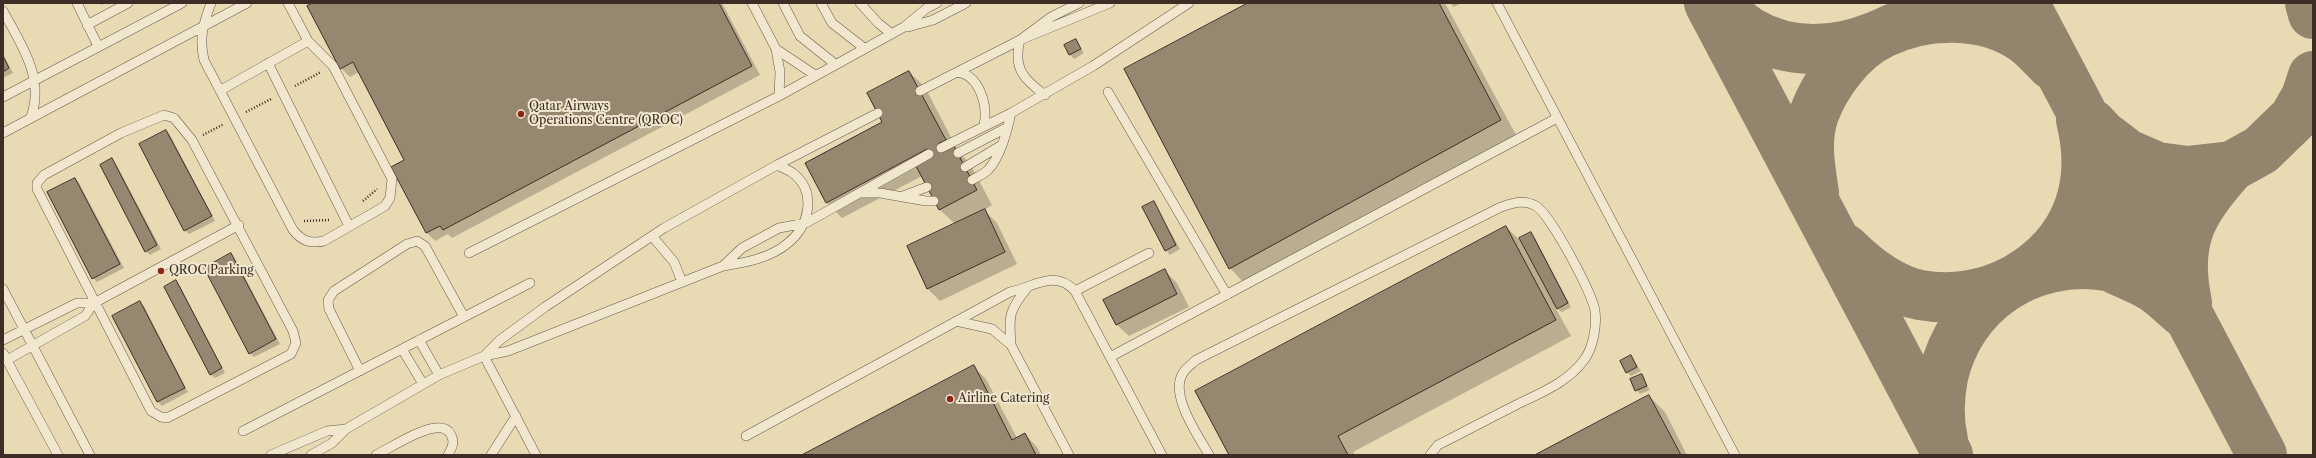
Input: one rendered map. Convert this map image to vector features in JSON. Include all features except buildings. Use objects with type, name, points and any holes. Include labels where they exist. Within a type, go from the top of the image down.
[{"type":"lane","points":[[77,3],[98,46]]},
{"type":"lane","points":[[88,25],[128,3]]},
{"type":"lane","points":[[3,97],[182,3]]},
{"type":"lane","points":[[211,3],[203,26],[200,43],[204,60],[236,118],[291,226],[299,237],[306,242],[315,243],[324,241],[384,206],[390,198],[392,179],[333,66],[308,41],[288,3]]},
{"type":"lane","points":[[3,133],[247,3]]},
{"type":"lane","points":[[752,3],[776,49],[780,72],[779,96]]},
{"type":"lane","points":[[783,3],[800,36],[835,64]]},
{"type":"lane","points":[[821,3],[832,22],[864,48]]},
{"type":"lane","points":[[860,3],[878,23],[892,34]]},
{"type":"lane","points":[[469,253],[779,96],[904,27],[927,8],[937,3]]},
{"type":"lane","points":[[904,27],[933,20],[966,3]]},
{"type":"lane","points":[[1045,94],[1029,83],[1022,73],[1017,56],[1020,40],[1051,17],[1079,3]]},
{"type":"lane","points":[[920,91],[1020,40],[1110,3]]},
{"type":"lane","points":[[941,148],[984,125],[1011,113],[1093,66],[1189,3]]},
{"type":"lane","points":[[1497,3],[1735,455]]},
{"type":"lane","points":[[4,15],[33,70],[36,100],[31,117]]},
{"type":"lane","points":[[221,90],[308,41]]},
{"type":"lane","points":[[776,49],[815,75]]},
{"type":"lane","points":[[268,63],[349,226]]},
{"type":"lane","points":[[957,72],[964,73],[970,77],[981,95],[986,110],[984,125]]},
{"type":"lane","points":[[1108,92],[1227,295]]},
{"type":"lane","points":[[484,356],[500,340],[545,307],[652,236],[778,165],[878,113]]},
{"type":"lane","points":[[972,180],[989,169],[1001,146],[1011,113]]},
{"type":"lane","points":[[164,115],[174,118],[192,140],[239,225],[296,337],[295,349],[291,354],[252,375],[172,416],[161,418],[151,411],[94,303],[39,194],[37,183],[40,178],[121,133],[164,115]]},
{"type":"lane","points":[[1110,356],[1557,118]]},
{"type":"lane","points":[[958,153],[1008,127]]},
{"type":"lane","points":[[965,168],[1001,146]]},
{"type":"lane","points":[[723,266],[742,248],[773,232],[806,222],[929,154]]},
{"type":"lane","points":[[311,455],[332,443],[346,429],[439,375],[484,356],[508,351],[723,266],[750,262],[788,243],[806,222],[807,196],[802,185],[794,174],[778,165]]},
{"type":"lane","points":[[903,196],[927,186]]},
{"type":"lane","points":[[859,193],[903,196],[926,201],[934,200]]},
{"type":"lane","points":[[1209,455],[1180,398],[1179,384],[1183,373],[1196,360],[1514,202],[1526,202],[1536,206],[1548,218],[1590,295],[1595,311],[1591,346],[1585,359],[1562,381],[1438,445],[1430,455]]},
{"type":"lane","points":[[58,455],[5,356],[32,345],[85,316],[94,303],[239,225]]},
{"type":"lane","points":[[652,236],[674,262],[682,282]]},
{"type":"lane","points":[[360,371],[329,309],[328,300],[334,291],[408,244],[417,241],[426,246],[464,317]]},
{"type":"lane","points":[[1075,290],[1149,253]]},
{"type":"lane","points":[[746,436],[1010,292],[1055,279],[1068,283],[1075,290],[1162,455]]},
{"type":"lane","points":[[243,431],[530,283]]},
{"type":"lane","points":[[1011,345],[1009,320],[1011,313],[1027,288]]},
{"type":"lane","points":[[3,289],[90,455]]},
{"type":"lane","points":[[3,340],[77,303],[94,303]]},
{"type":"lane","points":[[956,321],[992,329],[1011,345],[1069,455]]},
{"type":"lane","points":[[418,340],[439,375]]},
{"type":"lane","points":[[402,349],[423,384]]},
{"type":"lane","points":[[484,356],[536,455]]},
{"type":"lane","points":[[491,455],[516,416]]},
{"type":"lane","points":[[376,455],[424,431],[440,427],[448,429],[452,436],[453,446],[448,455]]},
{"type":"lane","points":[[271,455],[327,432],[346,429]]},
{"type":"path","points":[[192,140],[333,66]]},
{"type":"taxiway","points":[[1709,3],[1948,455]]},
{"type":"taxiway","points":[[1714,3],[1750,32],[1780,45],[1796,48],[1828,48],[1844,46],[1876,36]]},
{"type":"taxiway","points":[[2024,3],[2262,455]]},
{"type":"taxiway","points":[[2310,3],[2313,14]]},
{"type":"taxiway","points":[[1814,193],[1809,154],[1811,124],[1814,114],[1825,91],[1840,68],[1859,48],[1881,34],[1898,27],[1935,19],[1955,18],[1974,20],[1992,24],[2010,31],[2026,40],[2052,65]]},
{"type":"taxiway","points":[[2092,124],[2102,135],[2127,154],[2157,167],[2187,171],[2232,166],[2261,150],[2294,118],[2306,97],[2313,76]]},
{"type":"taxiway","points":[[1844,248],[1869,271],[1888,283],[1920,295],[1945,297],[1969,295],[1993,289],[2016,279],[2036,266],[2054,249],[2069,229],[2079,207],[2085,186],[2086,175],[2086,152],[2081,120]]},
{"type":"taxiway","points":[[2013,281],[2232,166],[2206,198],[2196,213],[2189,228],[2183,261],[2187,303]]},
{"type":"taxiway","points":[[1943,440],[1940,416],[1941,393],[1943,377],[1952,350],[1965,326],[1982,305],[2002,288],[2026,276],[2051,268],[2079,264],[2107,266],[2151,286],[2164,295],[2184,313]]},
{"type":"place","name":"Qatar Airways Operations Centre (QROC)","points":[[521,114]]},
{"type":"place","name":"QROC Parking","points":[[161,271]]},
{"type":"place","name":"Airline Catering","points":[[950,399]]}]
